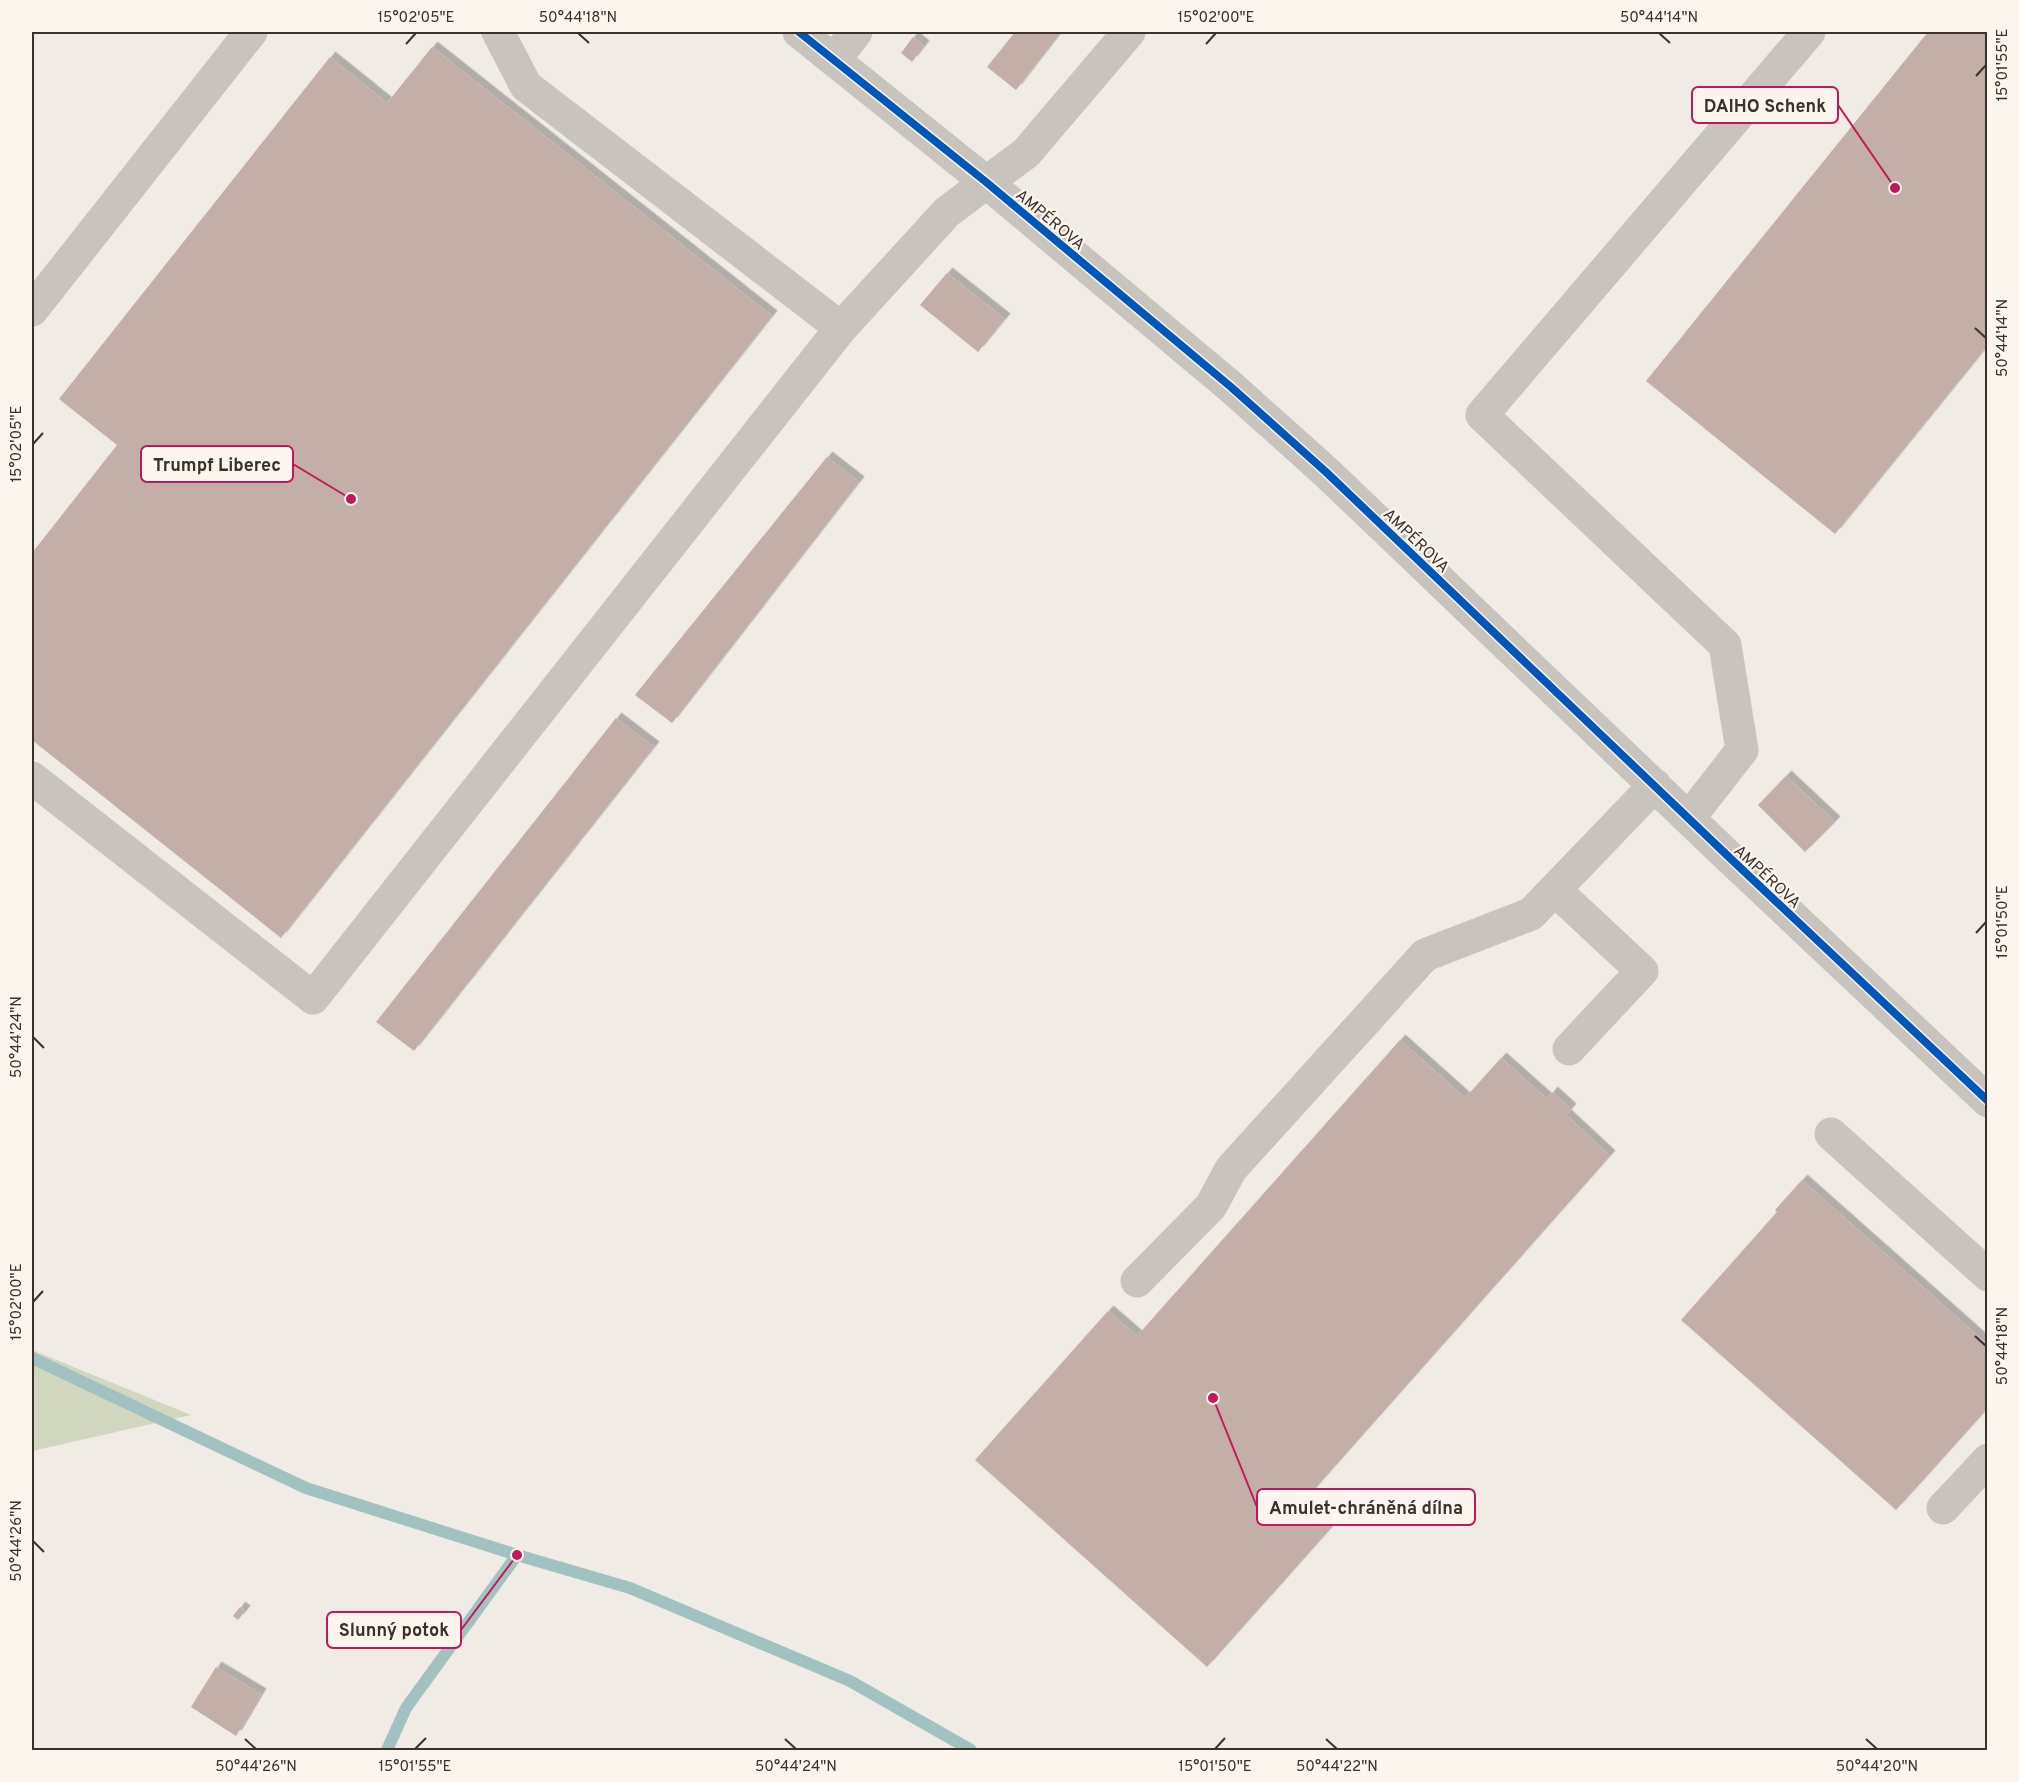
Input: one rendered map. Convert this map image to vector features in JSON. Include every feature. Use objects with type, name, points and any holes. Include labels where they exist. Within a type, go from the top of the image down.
[{"type":"street","points":[[32,310],[251,32]]},
{"type":"street","points":[[498,32],[526,86],[841,328]]},
{"type":"street","name":"AMPÉROVA","points":[[799,32],[986,182],[1231,387],[1326,472],[1988,1101]]},
{"type":"street","points":[[834,60],[856,32]]},
{"type":"street","points":[[32,778],[313,998],[841,328],[946,212],[1026,153],[1129,32]]},
{"type":"street","points":[[1689,818],[1742,750],[1725,645],[1482,415],[1809,32]]},
{"type":"street","points":[[1137,1281],[1211,1206],[1231,1169],[1425,955],[1531,914],[1655,785]]},
{"type":"street","points":[[1555,890],[1642,971],[1569,1049]]},
{"type":"street","points":[[1831,1134],[1988,1275]]},
{"type":"street","points":[[1943,1508],[1988,1460]]},
{"type":"green space","points":[[32,1350],[191,1415],[32,1451]]},
{"type":"building","points":[[1015,32],[1061,32],[1016,90],[987,67]]},
{"type":"building","points":[[1928,32],[1988,32],[1988,345],[1835,534],[1646,381]]},
{"type":"building","points":[[913,37],[924,46],[912,62],[901,53]]},
{"type":"building","points":[[432,47],[772,316],[281,938],[32,740],[32,553],[117,445],[59,399],[330,57],[387,103]]},
{"type":"building","points":[[947,273],[1005,319],[978,352],[920,305]]},
{"type":"building","points":[[827,457],[859,482],[672,723],[635,695]]},
{"type":"building","points":[[616,718],[654,747],[414,1051],[376,1022]]},
{"type":"building","points":[[1786,776],[1835,822],[1805,852],[1758,805]]},
{"type":"building","points":[[1400,1040],[1465,1098],[1501,1058],[1547,1099],[1552,1092],[1571,1109],[1566,1115],[1610,1156],[1311,1493],[1339,1519],[1207,1667],[975,1460],[1108,1311],[1137,1336]]},
{"type":"building","points":[[1802,1180],[1988,1345],[1988,1408],[1896,1510],[1681,1320],[1777,1212],[1775,1210]]},
{"type":"building","points":[[240,1607],[245,1611],[238,1620],[233,1616]]},
{"type":"building","points":[[216,1667],[261,1694],[236,1736],[191,1707]]},
{"type":"waterway","points":[[32,1358],[306,1488],[630,1588],[850,1681],[971,1750]]},
{"type":"waterway","points":[[387,1750],[406,1708],[517,1555]]},
{"type":"cycle path","points":[[799,32],[986,182],[1231,387],[1326,472],[1988,1101]]},
{"type":"place","name":"DAIHO Schenk","points":[[1895,188]]},
{"type":"place","name":"Trumpf Liberec","points":[[351,499]]},
{"type":"place","name":"Amulet-chráněná dílna","points":[[1213,1398]]},
{"type":"place","name":"Slunný potok","points":[[517,1555]]}]
